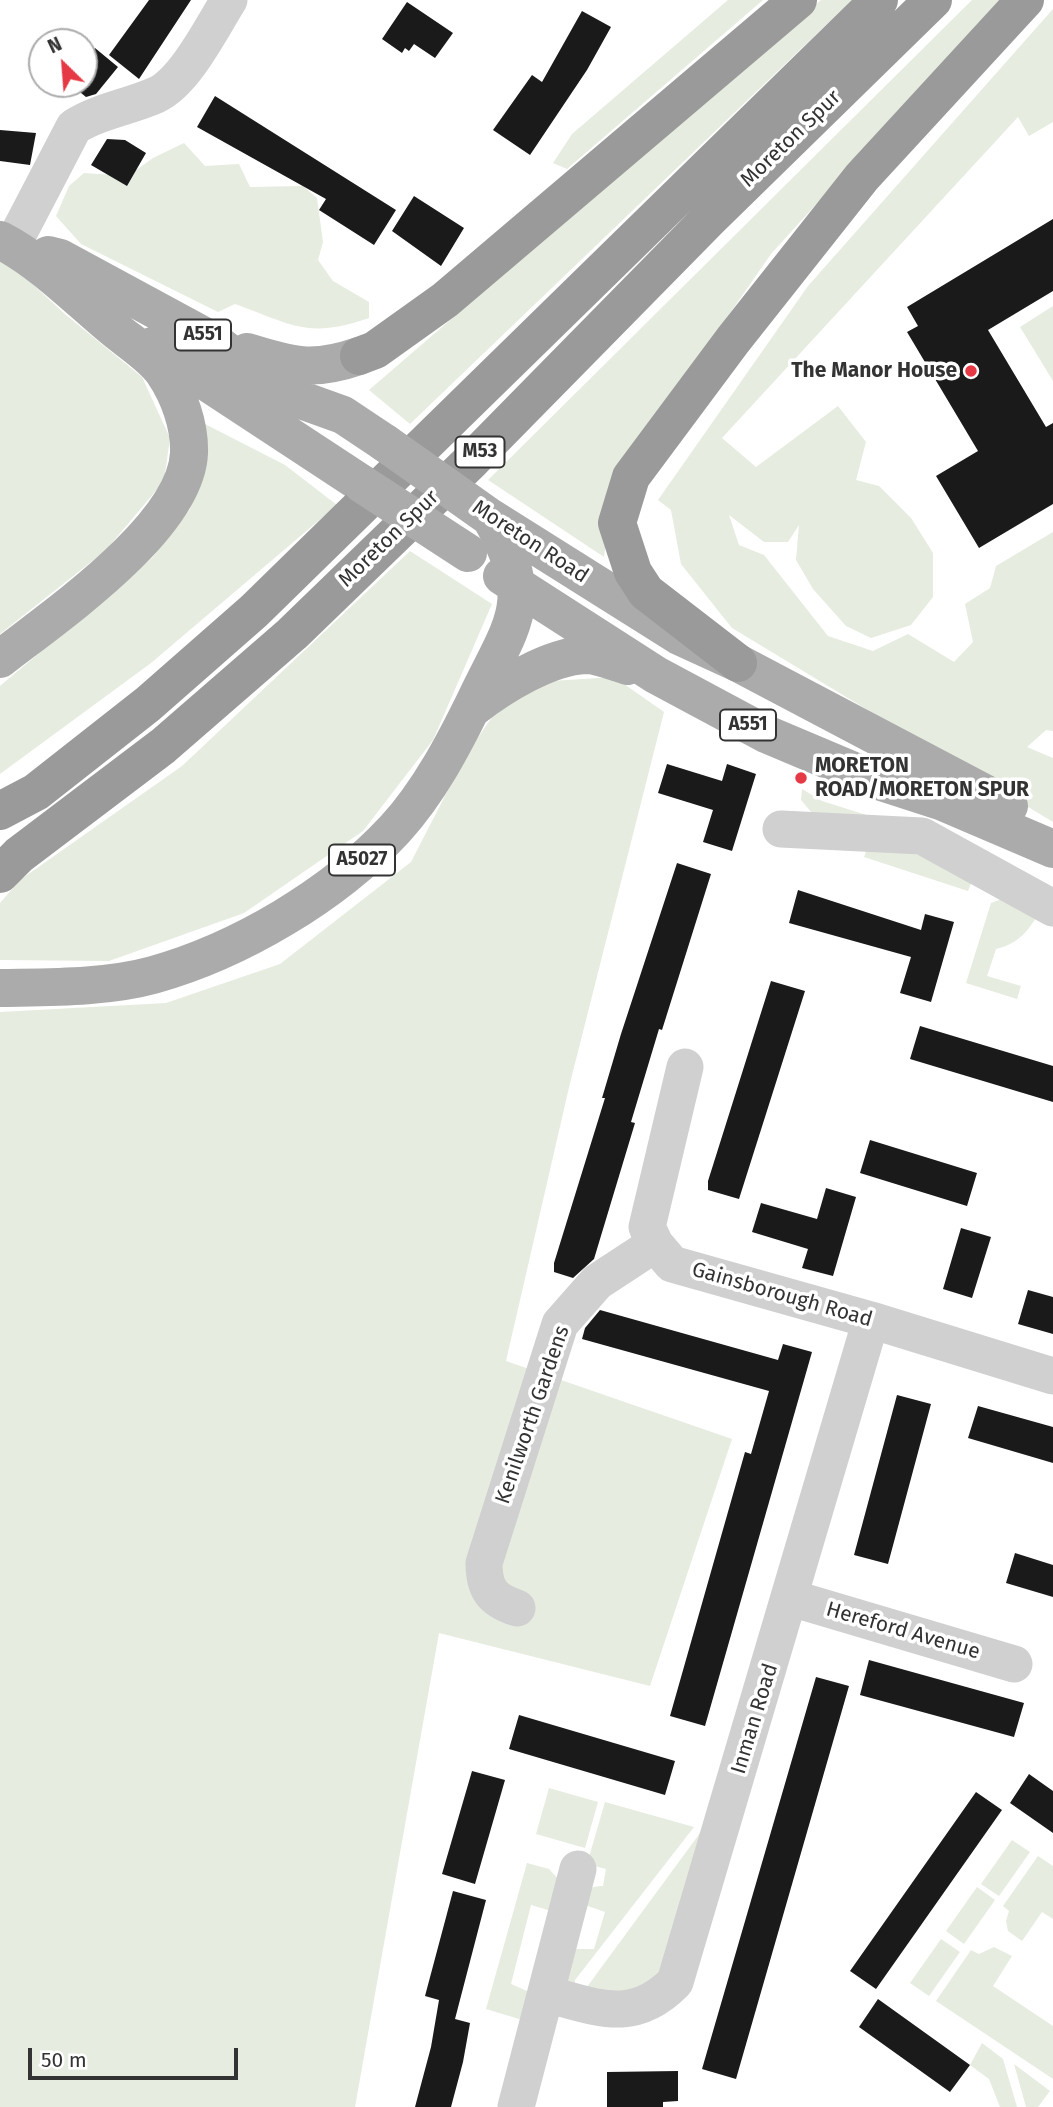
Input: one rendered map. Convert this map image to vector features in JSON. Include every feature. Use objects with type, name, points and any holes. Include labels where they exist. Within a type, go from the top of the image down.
[{"type":"highway","points":[[359,356],[375,350],[445,300],[798,0]]},
{"type":"highway","name":"Moreton Spur","points":[[0,811],[36,792],[148,704],[254,611],[879,0]]},
{"type":"highway","name":"Moreton Spur","points":[[0,874],[19,855],[163,746],[292,634],[472,460],[709,219],[933,0]]},
{"type":"highway","points":[[738,663],[646,592],[633,572],[617,523],[631,477],[733,340],[862,177],[1025,0]]},
{"type":"main road","points":[[0,659],[78,600],[147,534],[178,493],[189,454],[184,414],[163,371],[74,295],[6,243]]},
{"type":"main road","name":"Moreton Road","points":[[6,243],[60,258],[215,342],[249,368],[304,401],[343,415],[491,518],[655,622],[993,796],[1053,834]]},
{"type":"main road","name":"Moreton Road","points":[[74,295],[517,587],[651,671],[766,734],[875,780],[943,802],[1053,849]]},
{"type":"main road","points":[[215,342],[286,365],[328,367],[359,356]]},
{"type":"main road","points":[[359,356],[345,386],[343,415],[362,484]]},
{"type":"main road","name":"A5027","points":[[0,988],[64,987],[152,976],[237,942],[301,908],[356,866],[396,828],[450,751],[517,615],[517,587],[509,552],[491,518]]},
{"type":"main road","name":"A5027","points":[[470,710],[502,685],[539,668],[586,655],[651,671]]},
{"type":"street","points":[[6,243],[75,127],[90,117],[158,94],[174,83],[229,0]]},
{"type":"street","points":[[977,866],[985,819]]},
{"type":"street","points":[[781,830],[922,836],[1053,908]]},
{"type":"street","points":[[655,1244],[647,1227],[685,1067]]},
{"type":"street","name":"Gainsborough Road","points":[[655,1244],[672,1264],[871,1320],[1053,1376]]},
{"type":"street","name":"Kenilworth Gardens","points":[[517,1608],[499,1602],[488,1590],[484,1581],[484,1563],[560,1324],[597,1282],[655,1244]]},
{"type":"street","name":"Inman Road","points":[[546,1994],[589,2006],[632,2010],[659,1998],[675,1982],[791,1598],[871,1320]]},
{"type":"street","name":"Hereford Avenue","points":[[791,1598],[1014,1664]]},
{"type":"street","points":[[516,2107],[578,1869]]},
{"type":"shaded area","points":[[728,0],[763,0],[567,169],[553,163],[572,134]]},
{"type":"shaded area","points":[[821,0],[852,0],[410,424],[369,390]]},
{"type":"shaded area","points":[[972,0],[1001,0],[771,254],[614,480],[604,557],[488,480]]},
{"type":"shaded area","points":[[1053,9],[1053,122],[1029,136],[1018,117],[722,438],[756,467],[838,406],[866,442],[856,480],[879,486],[911,518],[933,553],[933,597],[911,625],[871,638],[846,626],[813,589],[796,560],[799,525],[788,542],[764,542],[729,515],[739,545],[764,555],[828,636],[873,651],[908,634],[954,662],[973,642],[965,604],[990,588],[996,566],[1053,532],[1053,731],[1046,730],[1027,747],[1053,758],[1053,822],[732,628],[681,564],[671,510],[658,500],[808,286]]},
{"type":"shaded area","points":[[184,143],[205,166],[239,164],[250,187],[303,186],[317,198],[323,242],[318,260],[333,281],[369,302],[369,318],[330,328],[315,328],[287,323],[235,304],[218,312],[81,244],[56,216],[69,186],[84,173],[128,176],[153,158]]},
{"type":"shaded area","points":[[0,254],[66,315],[142,377],[170,438],[164,481],[106,550],[0,634]]},
{"type":"shaded area","points":[[1053,306],[1053,381],[1020,327]]},
{"type":"shaded area","points":[[205,424],[285,465],[337,505],[151,663],[0,774],[0,686],[152,558],[190,509],[203,471]]},
{"type":"shaded area","points":[[410,551],[492,604],[433,740],[363,831],[244,913],[109,961],[0,960],[0,903],[20,880],[182,766]]},
{"type":"shaded area","points":[[614,677],[664,712],[570,1083],[506,1361],[732,1439],[650,1686],[439,1633],[355,2107],[0,2107],[0,1012],[166,1003],[280,964],[411,862],[467,753],[502,703],[552,681]]},
{"type":"shaded area","points":[[802,789],[822,801],[876,818],[818,820],[801,800]]},
{"type":"shaded area","points":[[868,846],[905,848],[972,881],[968,891],[864,857]]},
{"type":"shaded area","points":[[1002,899],[1036,918],[1019,938],[996,949],[987,976],[1021,986],[1017,999],[966,983],[991,903]]},
{"type":"shaded area","points":[[549,1788],[598,1802],[585,1848],[536,1834]]},
{"type":"shaded area","points":[[605,1802],[694,1827],[575,1980],[575,1990],[564,1982],[567,1949],[594,1949],[605,1912],[579,1903],[588,1890],[603,1886],[606,1869],[587,1864]]},
{"type":"shaded area","points":[[703,1829],[662,1982],[649,1994],[584,1991]]},
{"type":"shaded area","points":[[1012,1840],[1030,1852],[999,1896],[981,1884]]},
{"type":"shaded area","points":[[1038,1856],[1053,1866],[1053,1919],[1042,1912],[1022,1941],[1008,1931],[1006,1921],[1009,1911],[1003,1906]]},
{"type":"shaded area","points":[[527,1863],[549,1869],[562,1883],[558,1913],[531,1905],[511,1984],[534,1994],[529,2022],[486,2009]]},
{"type":"shaded area","points":[[977,1887],[995,1900],[964,1944],[946,1931]]},
{"type":"shaded area","points":[[941,1939],[960,1952],[929,1996],[910,1983]]},
{"type":"shaded area","points":[[994,1947],[1012,1956],[993,1986],[1053,2026],[1053,2079],[936,2001],[971,1950],[979,1954]]},
{"type":"shaded area","points":[[982,2043],[1003,2059],[1017,2107],[1000,2107],[989,2079],[970,2065]]},
{"type":"shaded area","points":[[1014,2064],[1050,2091],[1038,2107],[1026,2107]]},
{"type":"building","points":[[149,0],[191,0],[139,79],[109,55]]},
{"type":"building","points":[[407,2],[453,33],[435,58],[414,44],[409,51],[405,48],[402,53],[382,39]]},
{"type":"building","points":[[582,11],[611,27],[587,70],[530,155],[493,130],[532,75],[542,82]]},
{"type":"building","points":[[98,50],[118,67],[98,92]]},
{"type":"building","points":[[215,96],[396,210],[374,245],[319,210],[326,199],[197,127]]},
{"type":"building","points":[[0,130],[36,133],[30,165],[0,161]]},
{"type":"building","points":[[107,139],[125,140],[146,153],[127,186],[91,165]]},
{"type":"building","points":[[414,196],[464,228],[441,266],[392,231]]},
{"type":"building","name":"The Manor House","points":[[1053,219],[1053,291],[988,330],[1046,427],[1053,423],[1053,504],[979,548],[936,476],[978,451],[907,332],[918,326],[907,307]]},
{"type":"building","points":[[667,764],[722,781],[727,764],[756,774],[732,851],[703,842],[713,810],[658,793]]},
{"type":"building","points":[[677,863],[711,874],[662,1030],[659,1029],[631,1122],[635,1123],[594,1259],[573,1278],[554,1272],[554,1263],[605,1098],[602,1098],[621,1034]]},
{"type":"building","points":[[798,890],[921,930],[925,914],[954,922],[931,1002],[900,993],[911,957],[789,923]]},
{"type":"building","points":[[771,981],[805,991],[739,1199],[708,1190],[708,1181]]},
{"type":"building","points":[[920,1026],[1053,1066],[1053,1102],[910,1059]]},
{"type":"building","points":[[870,1140],[977,1173],[967,1206],[860,1173]]},
{"type":"building","points":[[826,1188],[856,1197],[833,1276],[802,1268],[808,1249],[752,1232],[761,1203],[817,1219]]},
{"type":"building","points":[[961,1228],[991,1237],[972,1298],[943,1289]]},
{"type":"building","points":[[1028,1290],[1053,1297],[1053,1334],[1018,1324]]},
{"type":"building","points":[[600,1310],[778,1360],[783,1344],[812,1352],[705,1726],[670,1716],[745,1452],[751,1454],[769,1391],[582,1339],[585,1328]]},
{"type":"building","points":[[897,1395],[931,1404],[888,1564],[854,1555]]},
{"type":"building","points":[[978,1406],[1053,1427],[1053,1463],[968,1438]]},
{"type":"building","points":[[1015,1553],[1053,1565],[1053,1597],[1006,1583]]},
{"type":"building","points":[[869,1660],[1024,1703],[1014,1737],[860,1695]]},
{"type":"building","points":[[816,1677],[849,1686],[736,2079],[702,2069]]},
{"type":"building","points":[[519,1715],[675,1761],[665,1795],[509,1749]]},
{"type":"building","points":[[472,1771],[505,1780],[475,1884],[442,1874]]},
{"type":"building","points":[[1029,1774],[1053,1791],[1053,1833],[1010,1803]]},
{"type":"building","points":[[976,1792],[1002,1810],[876,1989],[850,1971]]},
{"type":"building","points":[[453,1891],[486,1900],[455,2019],[470,2023],[451,2107],[415,2107],[431,2047],[439,2000],[425,1996]]},
{"type":"building","points":[[878,1999],[970,2065],[950,2092],[859,2027]]},
{"type":"building","points":[[678,2071],[678,2101],[663,2102],[663,2107],[607,2107],[607,2072]]},
{"type":"place","name":"The Manor House","points":[[971,371]]},
{"type":"place","name":"MORETON ROAD/MORETON SPUR","points":[[801,778]]}]
